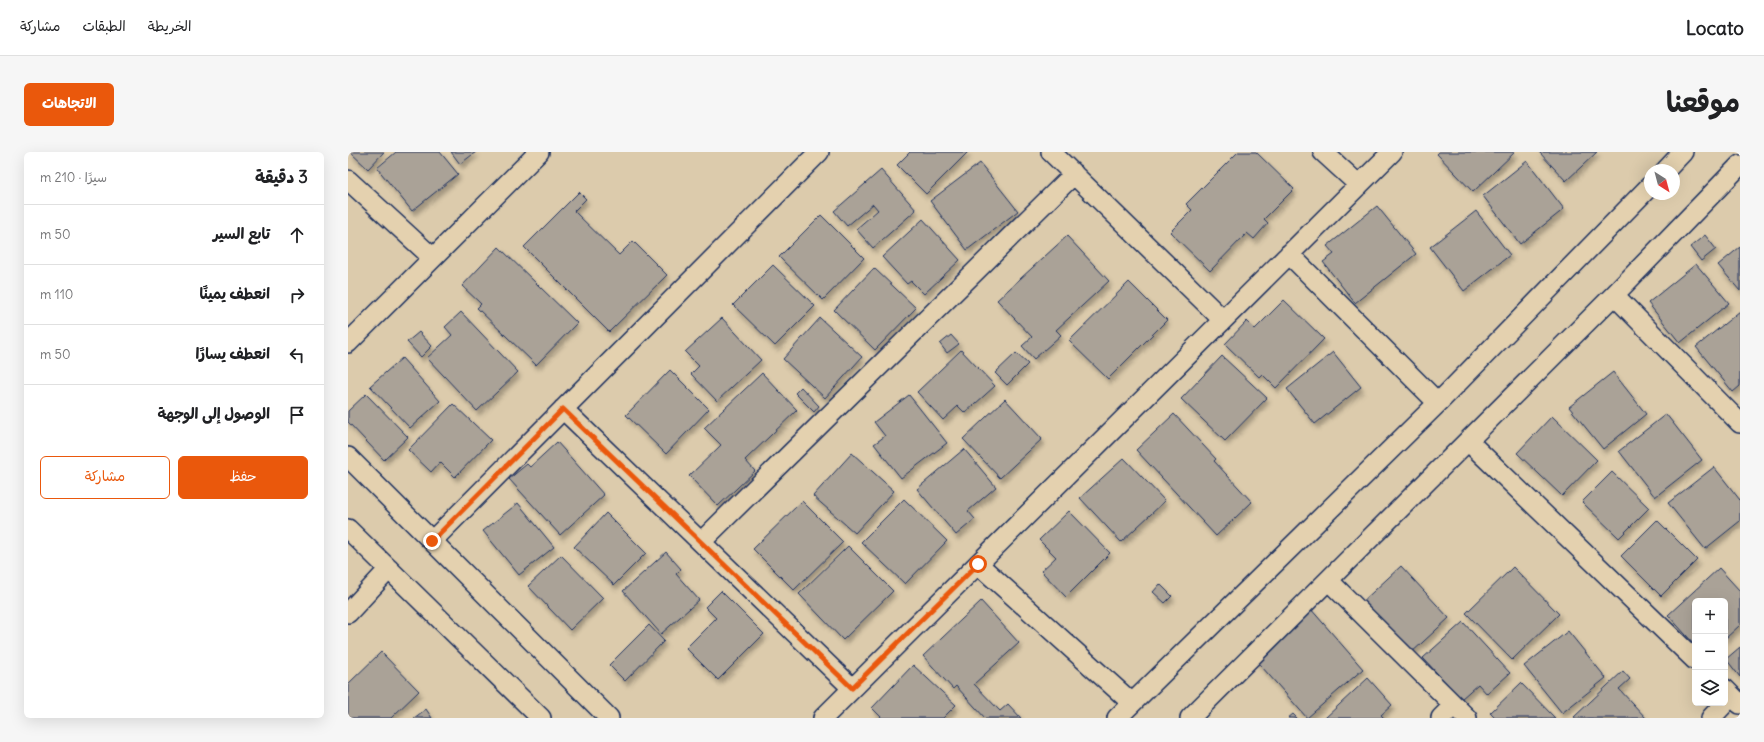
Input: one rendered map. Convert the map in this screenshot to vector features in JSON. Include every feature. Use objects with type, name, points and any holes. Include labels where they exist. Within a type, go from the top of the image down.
[{"type":"street","points":[[348,343],[539,152]]},
{"type":"street","points":[[432,541],[819,152]]},
{"type":"street","points":[[1051,152],[1223,320]]},
{"type":"street","points":[[1323,152],[1358,185]]},
{"type":"street","points":[[823,718],[1392,152]]},
{"type":"street","points":[[1672,164],[1683,152]]},
{"type":"street","points":[[1190,718],[1614,296],[1740,165]]},
{"type":"street","points":[[701,542],[1074,174]]},
{"type":"street","points":[[348,180],[433,258]]},
{"type":"street","points":[[1117,718],[1438,403],[1644,192]]},
{"type":"street","points":[[1289,254],[1438,403]]},
{"type":"street","points":[[1614,296],[1740,423]]},
{"type":"street","points":[[563,409],[852,688]]},
{"type":"street","points":[[1468,441],[1692,657]]},
{"type":"street","points":[[348,457],[609,718]]},
{"type":"street","points":[[348,529],[541,718]]},
{"type":"street","points":[[978,564],[1132,703]]},
{"type":"street","points":[[348,613],[389,569]]},
{"type":"street","points":[[1329,581],[1454,714]]},
{"type":"street","points":[[1711,718],[1729,699]]},
{"type":"building","points":[[350,152],[384,152],[368,169]]},
{"type":"building","points":[[396,152],[440,152],[458,174],[412,211],[377,168]]},
{"type":"building","points":[[451,152],[476,152],[460,164]]},
{"type":"building","points":[[910,152],[968,152],[926,194],[897,165]]},
{"type":"building","points":[[1238,152],[1256,152],[1294,189],[1264,219],[1268,223],[1254,239],[1247,233],[1210,271],[1170,232],[1192,210],[1186,204]]},
{"type":"building","points":[[1439,152],[1515,152],[1473,192],[1437,154]]},
{"type":"building","points":[[1539,152],[1597,152],[1566,181]]},
{"type":"building","points":[[1527,161],[1564,209],[1520,244],[1483,196]]},
{"type":"building","points":[[980,163],[1018,211],[967,250],[930,201]]},
{"type":"building","points":[[881,170],[916,210],[873,248],[856,229],[878,210],[873,204],[847,226],[834,211]]},
{"type":"building","points":[[579,192],[586,199],[574,211],[619,255],[633,241],[667,275],[609,332],[524,247]]},
{"type":"building","points":[[1377,206],[1416,254],[1355,303],[1323,262],[1334,254],[1327,246]]},
{"type":"building","points":[[1476,211],[1510,255],[1464,291],[1430,247]]},
{"type":"building","points":[[821,215],[864,258],[823,300],[779,257]]},
{"type":"building","points":[[923,219],[960,260],[924,294],[911,281],[907,284],[882,257]]},
{"type":"building","points":[[1705,235],[1716,249],[1701,261],[1690,247]]},
{"type":"building","points":[[1067,236],[1109,281],[1056,330],[1061,335],[1034,359],[1022,346],[1032,337],[997,300]]},
{"type":"building","points":[[499,247],[577,323],[536,365],[477,308],[481,304],[462,286]]},
{"type":"building","points":[[1740,247],[1740,291],[1718,265]]},
{"type":"building","points":[[1696,264],[1729,303],[1680,343],[1648,303]]},
{"type":"building","points":[[773,265],[815,306],[775,346],[733,305]]},
{"type":"building","points":[[874,268],[916,308],[875,350],[834,310]]},
{"type":"building","points":[[1129,282],[1167,320],[1108,379],[1069,341]]},
{"type":"building","points":[[1284,300],[1324,339],[1276,388],[1262,374],[1259,377],[1225,344],[1247,321],[1255,329]]},
{"type":"building","points":[[1740,311],[1740,386],[1733,392],[1696,347]]},
{"type":"building","points":[[461,312],[518,372],[477,411],[427,358],[452,335],[445,327]]},
{"type":"building","points":[[722,318],[761,360],[717,401],[691,374],[699,366],[685,352]]},
{"type":"building","points":[[820,318],[862,357],[825,398],[783,359]]},
{"type":"building","points":[[419,332],[432,346],[421,357],[407,342]]},
{"type":"building","points":[[951,335],[959,344],[947,353],[940,344]]},
{"type":"building","points":[[961,350],[995,386],[965,413],[958,406],[943,420],[917,392]]},
{"type":"building","points":[[1333,352],[1361,387],[1315,424],[1287,389]]},
{"type":"building","points":[[1016,353],[1028,364],[1007,385],[995,373]]},
{"type":"building","points":[[1222,356],[1267,398],[1225,441],[1181,399]]},
{"type":"building","points":[[402,358],[440,401],[410,428],[370,386]]},
{"type":"building","points":[[670,370],[709,409],[666,454],[626,415]]},
{"type":"building","points":[[1613,372],[1646,414],[1603,449],[1569,407]]},
{"type":"building","points":[[762,373],[797,410],[745,460],[755,471],[718,506],[689,476],[721,445],[704,428]]},
{"type":"building","points":[[801,387],[819,406],[814,412],[795,393]]},
{"type":"building","points":[[366,394],[408,437],[384,460],[348,422],[348,411]]},
{"type":"building","points":[[909,395],[947,443],[901,478],[874,444],[885,436],[874,422]]},
{"type":"building","points":[[1005,399],[1042,439],[1000,478],[963,439]]},
{"type":"building","points":[[453,404],[491,440],[455,477],[440,462],[431,472],[408,450]]},
{"type":"building","points":[[1174,414],[1216,459],[1214,461],[1252,502],[1216,536],[1136,450]]},
{"type":"building","points":[[1666,414],[1702,460],[1655,497],[1619,451]]},
{"type":"building","points":[[1552,416],[1597,460],[1562,496],[1517,453]]},
{"type":"building","points":[[557,442],[604,495],[560,535],[509,479],[527,464],[530,467]]},
{"type":"building","points":[[964,449],[996,487],[968,511],[975,519],[956,535],[917,489]]},
{"type":"building","points":[[852,453],[894,491],[855,533],[813,496]]},
{"type":"building","points":[[1124,458],[1165,501],[1121,542],[1080,498]]},
{"type":"building","points":[[1714,467],[1740,500],[1740,521],[1705,549],[1668,503]]},
{"type":"building","points":[[1612,472],[1649,508],[1619,538],[1582,502]]},
{"type":"building","points":[[904,499],[947,541],[905,584],[861,542]]},
{"type":"building","points":[[802,501],[843,542],[794,590],[753,549]]},
{"type":"building","points":[[518,503],[554,547],[519,575],[483,531]]},
{"type":"building","points":[[1069,511],[1110,553],[1066,597],[1041,571],[1056,557],[1039,540]]},
{"type":"building","points":[[606,513],[646,553],[614,585],[574,547]]},
{"type":"building","points":[[1657,520],[1697,560],[1661,596],[1621,556]]},
{"type":"building","points":[[848,546],[893,591],[843,640],[799,594]]},
{"type":"building","points":[[666,552],[681,569],[676,574],[699,600],[661,634],[623,591]]},
{"type":"building","points":[[561,555],[603,598],[570,630],[528,586]]},
{"type":"building","points":[[1401,566],[1449,618],[1410,654],[1361,603]]},
{"type":"building","points":[[1513,567],[1559,614],[1512,660],[1466,613]]},
{"type":"building","points":[[1719,568],[1740,591],[1740,625],[1728,636],[1728,598],[1692,598],[1692,642],[1668,615]]},
{"type":"building","points":[[1160,584],[1172,596],[1165,603],[1153,592]]},
{"type":"building","points":[[721,591],[764,634],[718,680],[686,648],[716,618],[705,607]]},
{"type":"building","points":[[981,601],[1019,643],[974,684],[1000,711],[1008,704],[1021,718],[985,718],[956,686],[953,689],[923,656]]},
{"type":"building","points":[[1310,608],[1363,669],[1307,718],[1254,658]]},
{"type":"building","points":[[1463,622],[1510,673],[1487,694],[1478,684],[1461,699],[1423,658]]},
{"type":"building","points":[[649,625],[664,641],[625,681],[609,665]]},
{"type":"building","points":[[1568,631],[1606,678],[1562,713],[1524,666]]},
{"type":"building","points":[[1740,647],[1740,677],[1728,662],[1728,657]]},
{"type":"building","points":[[381,652],[419,691],[391,718],[348,718],[348,684]]},
{"type":"building","points":[[913,665],[956,705],[943,718],[882,718],[872,708]]},
{"type":"building","points":[[1623,671],[1630,679],[1619,689],[1646,718],[1574,717]]},
{"type":"building","points":[[1368,678],[1392,705],[1381,715],[1384,718],[1325,718]]},
{"type":"building","points":[[1521,683],[1555,718],[1495,718],[1490,713]]},
{"type":"building","points":[[426,709],[432,718],[414,718]]},
{"type":"building","points":[[1293,714],[1297,718],[1288,718]]},
{"type":"route","points":[[432,541],[563,409],[852,688],[978,564]]}]
